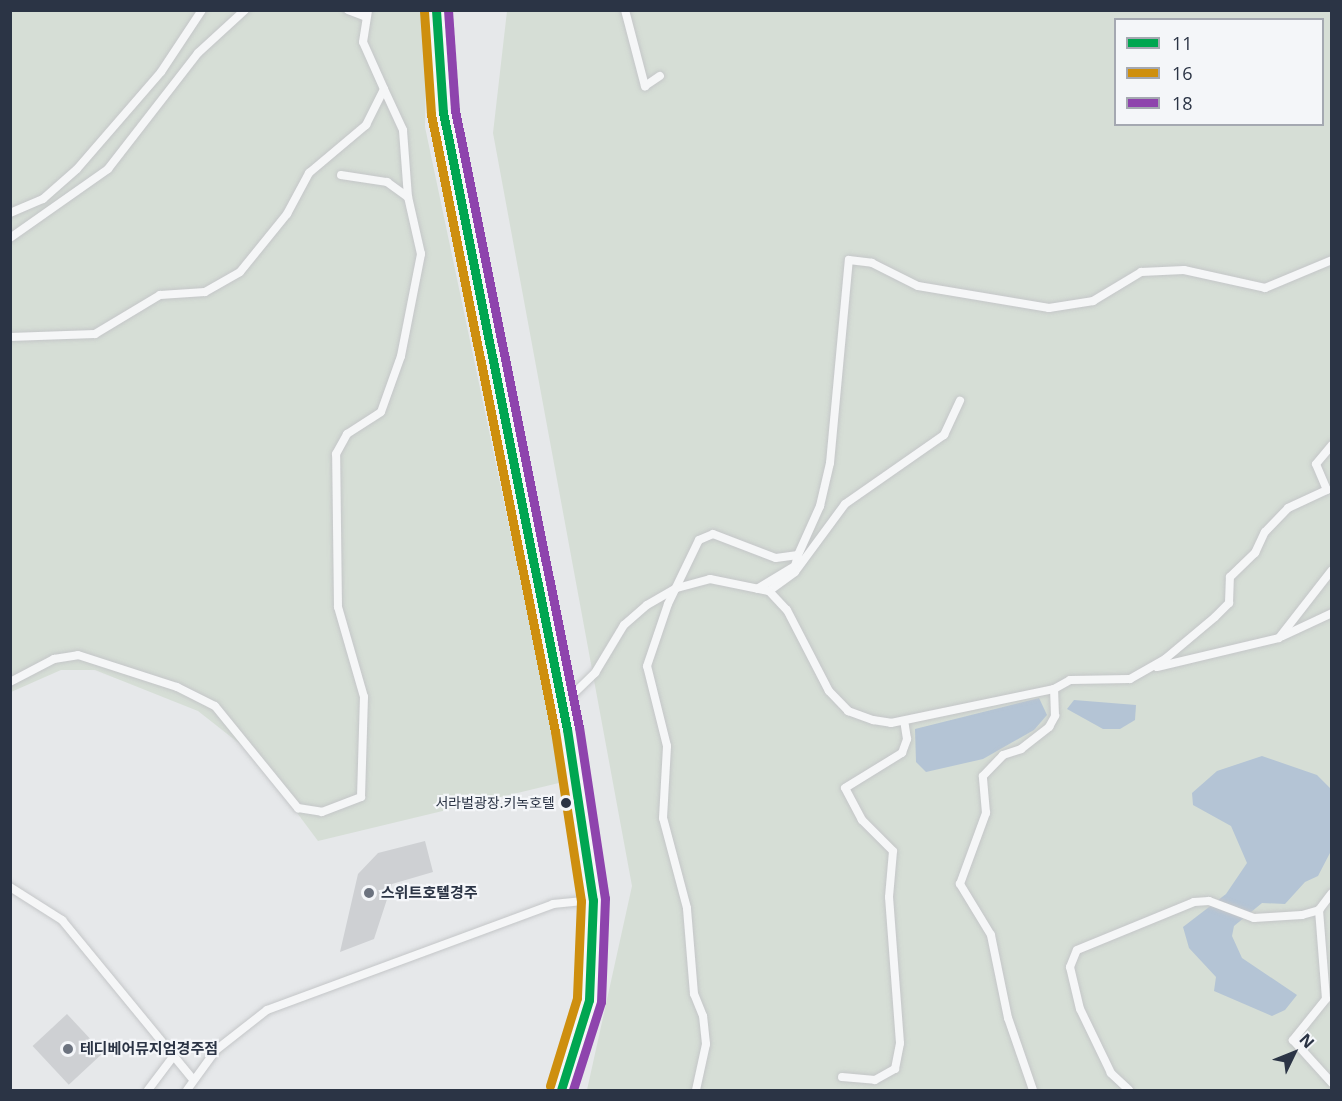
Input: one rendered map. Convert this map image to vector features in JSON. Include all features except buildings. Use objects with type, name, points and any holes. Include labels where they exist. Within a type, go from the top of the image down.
[{"type":"street","points":[[436,10],[442,112],[562,705],[593,900],[589,1000],[561,1090]]},
{"type":"lane","points":[[10,213],[44,199],[77,169],[160,72],[202,10]]},
{"type":"lane","points":[[10,238],[108,169],[198,53],[246,10]]},
{"type":"lane","points":[[10,682],[54,659],[78,655],[177,687],[215,706],[298,808],[322,812],[361,797],[364,697],[338,607],[336,454],[347,434],[381,412],[401,356],[421,254],[408,196],[403,130],[363,42],[367,14],[348,10]]},
{"type":"lane","points":[[625,10],[641,80],[651,87],[660,76]]},
{"type":"lane","points":[[10,338],[95,334],[160,296],[205,292],[240,272],[287,214],[309,173],[366,125],[384,89]]},
{"type":"lane","points":[[340,175],[387,182],[408,196]]},
{"type":"lane","points":[[757,589],[795,566],[820,506],[830,463],[849,260],[872,263],[918,286],[1049,308],[1093,301],[1141,272],[1184,270],[1265,288],[1332,260]]},
{"type":"lane","points":[[768,591],[795,572],[845,504],[944,435],[960,400]]},
{"type":"lane","points":[[1332,445],[1316,464],[1332,498]]},
{"type":"lane","points":[[1152,668],[1229,603],[1230,577],[1288,508],[1327,490]]},
{"type":"lane","points":[[696,1090],[706,1044],[703,1016],[694,994],[687,908],[663,818],[667,746],[647,666],[677,588],[699,540],[713,534],[776,558],[798,555]]},
{"type":"lane","points":[[1279,638],[1332,570]]},
{"type":"lane","points":[[562,705],[595,673],[624,625],[677,588],[710,579],[768,591],[787,610],[829,691],[848,711],[891,723],[1054,689],[1070,680],[1130,679],[1152,668],[1279,638],[1332,613]]},
{"type":"lane","points":[[1033,1090],[1008,1018],[991,935],[960,884],[986,813],[983,776],[1003,755],[1021,749],[1049,727],[1055,716],[1054,689]]},
{"type":"lane","points":[[842,1077],[875,1080],[895,1069],[900,1042],[890,897],[893,851],[862,820],[845,788],[902,753],[907,739],[904,721]]},
{"type":"lane","points":[[10,887],[62,920],[171,1059],[192,1078]]},
{"type":"lane","points":[[1129,1090],[1111,1073],[1092,1039],[1071,957],[1119,929],[1209,901],[1254,918],[1319,909],[1332,893]]},
{"type":"lane","points":[[187,1090],[192,1078],[226,1040],[267,1010],[553,904],[593,900]]},
{"type":"lane","points":[[1319,909],[1329,997],[1293,1040],[1332,1083]]},
{"type":"lane","points":[[148,1090],[171,1059]]},
{"type":"shaded area","points":[[11,11],[427,11],[425,127],[563,782],[318,841],[254,755],[198,711],[95,670],[61,670],[11,692]]},
{"type":"shaded area","points":[[507,11],[1331,11],[1331,1090],[587,1090],[632,886],[493,133]]},
{"type":"water","points":[[1039,698],[1047,715],[1034,730],[983,759],[926,772],[916,762],[915,729]]},
{"type":"water","points":[[1074,700],[1136,705],[1135,720],[1120,729],[1103,729],[1067,709]]},
{"type":"water","points":[[1262,756],[1317,775],[1332,790],[1331,851],[1318,876],[1305,882],[1285,904],[1262,903],[1234,926],[1232,936],[1242,958],[1297,995],[1285,1010],[1272,1016],[1214,991],[1216,977],[1189,948],[1183,927],[1226,894],[1247,863],[1231,826],[1193,805],[1192,793],[1217,771]]},
{"type":"transit line","name":"11","points":[[436,10],[443,112],[567,729],[593,900],[589,1000],[561,1090]]},
{"type":"transit line","name":"18","points":[[448,10],[455,110],[579,727],[605,898],[601,1002],[573,1090]]},
{"type":"transit line","name":"16","points":[[424,11],[431,114],[555,731],[581,901],[577,998],[550,1086]]},
{"type":"place","name":"서라벌광장.키녹호텔","points":[[566,803]]},
{"type":"place","name":"스위트호텔경주","points":[[369,893]]},
{"type":"place","name":"테디베어뮤지엄경주점","points":[[68,1049]]}]
